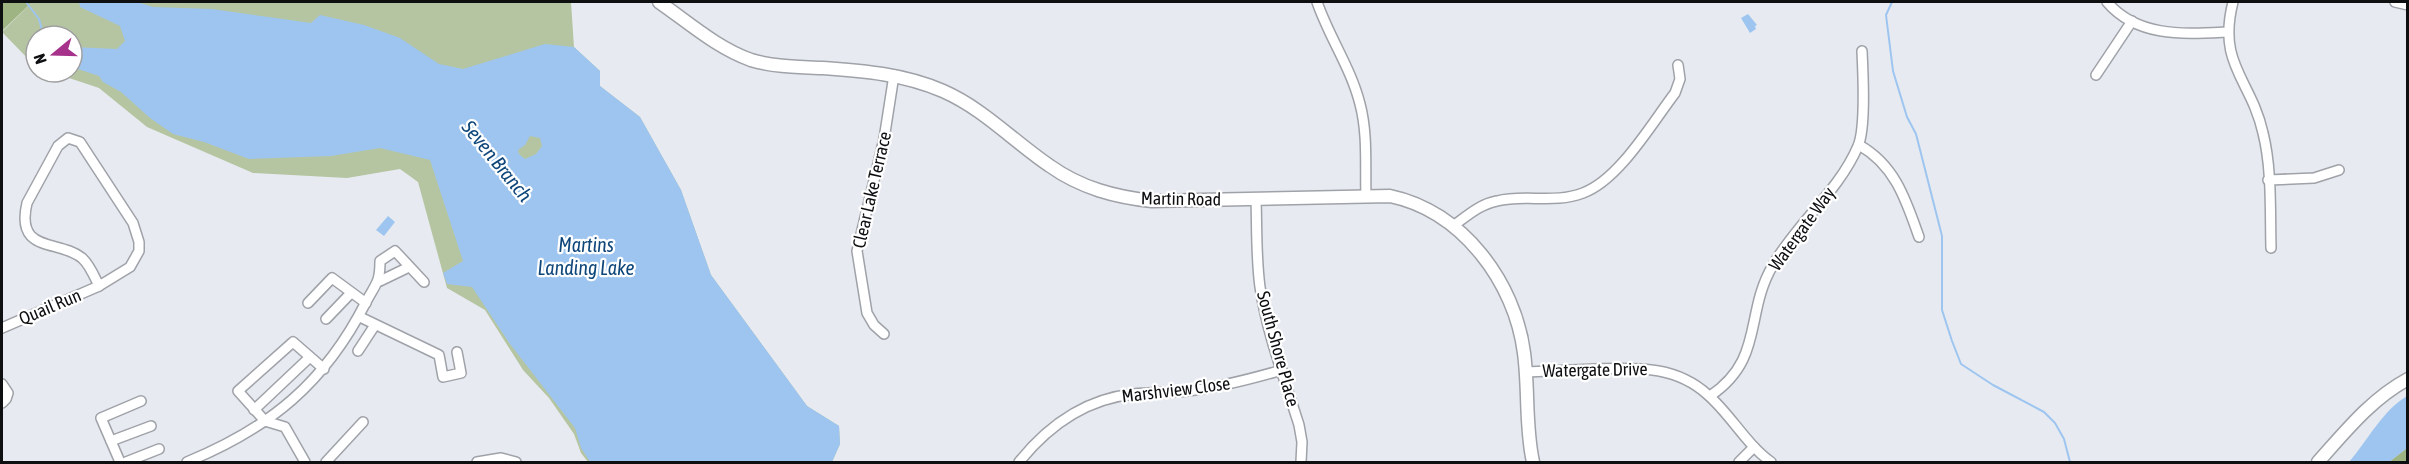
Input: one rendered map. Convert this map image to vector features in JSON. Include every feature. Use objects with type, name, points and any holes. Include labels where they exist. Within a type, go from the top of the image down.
[{"type":"street","name":"Martin Road","points":[[659,2],[720,45],[755,61],[780,66],[865,71],[894,75],[929,85],[964,101],[994,120],[1052,168],[1098,191],[1125,198],[1152,201],[1390,196],[1410,201],[1453,226],[1479,250],[1506,295],[1520,332],[1526,372],[1528,441],[1533,462]]},
{"type":"street","points":[[1317,2],[1349,72],[1359,102],[1365,139],[1366,197]]},
{"type":"street","points":[[2106,2],[2132,21],[2150,29],[2171,34],[2228,32]]},
{"type":"street","points":[[2233,2],[2228,32],[2233,63],[2253,103],[2263,130],[2271,248]]},
{"type":"street","points":[[2395,2],[2408,5]]},
{"type":"street","points":[[2096,75],[2132,21]]},
{"type":"street","name":"Watergate Way","points":[[1710,396],[1731,379],[1744,360],[1751,342],[1761,291],[1773,264],[1842,174],[1859,145],[1863,109],[1862,51]]},
{"type":"street","points":[[1453,226],[1477,208],[1495,201],[1512,198],[1564,199],[1585,193],[1602,183],[1616,170],[1675,93],[1680,79],[1678,65]]},
{"type":"street","name":"Clear Lake Terrace","points":[[884,334],[874,325],[867,313],[857,251],[885,139],[894,75]]},
{"type":"street","name":"Quail Run","points":[[2,328],[99,286],[130,267],[139,251],[138,232],[80,142],[68,138],[58,146],[27,203],[24,214],[25,224],[31,235],[40,243],[71,252],[82,258],[99,286]]},
{"type":"street","points":[[1859,145],[1884,164],[1895,178],[1919,237]]},
{"type":"street","points":[[2268,180],[2314,178],[2339,170]]},
{"type":"street","name":"South Shore Place","points":[[1256,200],[1260,288],[1268,323],[1299,425],[1302,442],[1301,462]]},
{"type":"street","points":[[187,462],[236,440],[303,392],[342,346],[360,317],[380,281],[380,261],[394,251],[424,282]]},
{"type":"street","points":[[380,281],[410,267]]},
{"type":"street","points":[[308,303],[332,278],[350,294],[366,303]]},
{"type":"street","points":[[326,319],[350,294]]},
{"type":"street","points":[[360,317],[439,355],[443,376],[461,373],[457,352]]},
{"type":"street","points":[[358,351],[375,324]]},
{"type":"street","points":[[300,461],[285,427],[265,421],[238,391],[293,342],[324,369]]},
{"type":"street","points":[[254,410],[310,357]]},
{"type":"street","name":"Watergate Drive","points":[[1526,372],[1654,369],[1683,378],[1710,396],[1754,447],[1771,462]]},
{"type":"street","name":"Marshview Close","points":[[1019,462],[1047,431],[1065,418],[1105,400],[1131,394],[1215,387],[1282,370]]},
{"type":"street","points":[[2318,462],[2360,415],[2408,379]]},
{"type":"street","points":[[2,384],[8,393],[2,403]]},
{"type":"street","points":[[120,462],[101,418],[141,401]]},
{"type":"street","points":[[326,462],[363,422]]},
{"type":"street","points":[[111,441],[151,426]]},
{"type":"street","points":[[1739,462],[1754,447]]},
{"type":"street","points":[[126,462],[159,449]]},
{"type":"street","points":[[477,462],[501,458],[516,462]]},
{"type":"green space","points":[[2,2],[32,2],[2,31]]},
{"type":"green space","name":"Martins Landing Lake","points":[[32,2],[571,2],[574,47],[600,71],[600,86],[640,117],[681,190],[711,275],[807,406],[839,426],[840,444],[832,462],[588,462],[581,453],[574,434],[549,398],[523,370],[485,310],[447,288],[418,182],[400,169],[347,178],[253,173],[147,127],[99,88],[84,83],[84,24],[24,24],[24,55],[2,32]]},
{"type":"green space","points":[[2407,448],[2407,462],[2389,462]]},
{"type":"water","name":"Martins Landing Lake","points":[[79,2],[137,2],[153,7],[212,9],[311,23],[320,15],[364,25],[400,38],[439,64],[463,69],[545,44],[574,47],[600,71],[600,86],[640,117],[681,190],[711,275],[807,406],[839,426],[840,444],[832,462],[590,462],[581,448],[575,428],[510,344],[472,287],[447,284],[443,273],[463,261],[430,160],[380,148],[331,156],[249,159],[204,142],[173,134],[150,118],[121,92],[103,82],[99,76],[84,71],[84,48],[117,49],[125,41],[120,26],[80,7]],"holes":[[[530,136],[540,138],[542,146],[536,154],[525,159],[519,154],[518,150],[525,145]]]},
{"type":"water","points":[[1748,14],[1757,25],[1756,29],[1750,33],[1741,18]]},
{"type":"water","points":[[388,216],[395,222],[384,236],[376,230]]},
{"type":"water","points":[[2407,396],[2407,448],[2389,462],[2349,462],[2390,410]]},
{"type":"waterway","name":"Seven Branch","points":[[26,2],[40,24]]},
{"type":"waterway","points":[[1892,2],[1886,15],[1893,71],[1907,117],[1916,134],[1942,236],[1942,310],[1952,341],[1961,364],[1993,385],[2044,412],[2055,423],[2064,439],[2070,462]]}]
